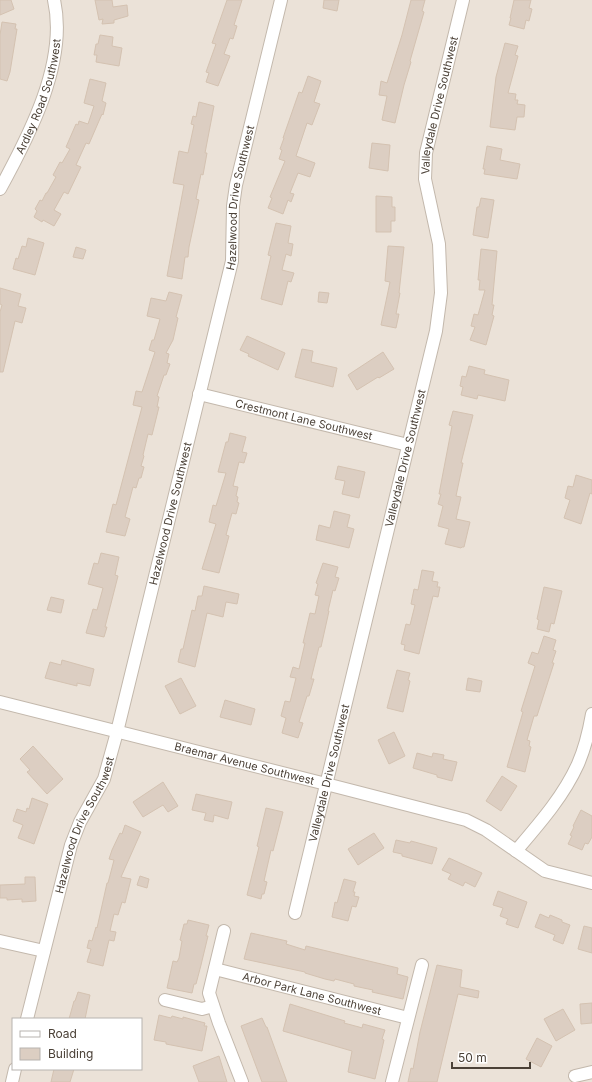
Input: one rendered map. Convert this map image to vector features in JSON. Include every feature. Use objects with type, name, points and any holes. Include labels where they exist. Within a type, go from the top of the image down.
[{"type":"street","name":"Ardley Road Southwest","points":[[0,189],[34,123],[46,88],[57,46],[58,16],[54,0]]},
{"type":"street","name":"Hazelwood Drive Southwest","points":[[27,1018],[71,845],[80,822],[104,779],[117,732],[232,261],[233,206],[236,186],[281,0]]},
{"type":"street","name":"Valleydale Drive Southwest","points":[[295,913],[436,332],[441,293],[439,244],[425,179],[426,153],[463,0]]},
{"type":"street","name":"Crestmont Lane Southwest","points":[[200,394],[408,445]]},
{"type":"street","name":"Braemar Avenue Southwest","points":[[0,702],[466,820],[486,830],[545,871],[592,883]]},
{"type":"street","points":[[516,851],[550,811],[564,791],[578,764],[587,738],[592,714]]},
{"type":"street","points":[[224,931],[209,993],[242,1082]]},
{"type":"street","points":[[0,941],[44,951]]},
{"type":"street","points":[[392,1082],[422,965]]},
{"type":"street","name":"Arbor Park Lane Southwest","points":[[215,969],[408,1018]]},
{"type":"street","points":[[165,1000],[202,1009],[213,1006]]},
{"type":"street","points":[[12,1082],[15,1070]]},
{"type":"street","points":[[575,1076],[592,1072]]},
{"type":"shaded area","points":[[0,0],[592,0],[592,1082],[0,1082]]},
{"type":"building","points":[[0,0],[11,0],[14,9],[0,15]]},
{"type":"building","points":[[95,0],[112,0],[113,7],[127,5],[128,16],[114,20],[114,23],[102,24],[103,19],[99,20]]},
{"type":"building","points":[[227,0],[242,0],[234,25],[237,26],[233,39],[230,38],[224,54],[230,56],[218,86],[206,82],[209,73],[206,72],[216,44],[212,43]]},
{"type":"building","points":[[324,0],[339,0],[337,11],[323,8]]},
{"type":"building","points":[[411,0],[425,0],[422,11],[424,12],[395,123],[382,120],[387,96],[379,95],[381,81],[387,83]]},
{"type":"building","points":[[514,0],[531,0],[529,8],[532,9],[529,21],[526,20],[524,29],[509,25]]},
{"type":"building","points":[[2,22],[16,24],[15,29],[17,29],[10,72],[7,81],[0,79],[0,35]]},
{"type":"building","points":[[100,35],[113,37],[112,46],[122,48],[119,66],[96,62],[97,55],[94,55],[96,44],[98,44]]},
{"type":"building","points":[[505,43],[518,46],[515,55],[518,56],[508,93],[516,94],[515,100],[518,100],[517,104],[525,105],[524,117],[517,117],[515,130],[490,127],[496,77]]},
{"type":"building","points":[[308,76],[321,81],[314,102],[320,104],[312,125],[307,123],[296,156],[315,163],[310,177],[298,173],[290,193],[294,194],[291,202],[288,200],[283,214],[268,208],[272,198],[270,197],[285,161],[279,159],[282,150],[280,149],[283,138],[299,92],[302,93]]},
{"type":"building","points":[[90,79],[106,83],[102,101],[106,103],[103,115],[102,114],[89,144],[86,143],[76,165],[81,167],[68,194],[64,192],[54,210],[61,214],[54,226],[43,220],[42,222],[34,217],[37,211],[35,209],[40,200],[42,201],[47,193],[56,177],[53,175],[60,162],[62,163],[70,149],[66,147],[76,124],[78,125],[79,121],[88,124],[94,106],[84,103]]},
{"type":"building","points":[[199,102],[214,106],[205,153],[207,153],[203,175],[201,174],[196,199],[199,200],[188,257],[185,257],[182,279],[167,276],[184,185],[173,183],[179,151],[188,153],[194,125],[191,124],[193,116],[196,117]]},
{"type":"building","points":[[372,143],[390,145],[388,171],[369,168]]},
{"type":"building","points":[[487,146],[502,149],[500,160],[520,164],[517,179],[484,174],[485,169],[483,169]]},
{"type":"building","points":[[376,196],[392,197],[392,207],[395,207],[395,221],[391,221],[391,232],[376,232]]},
{"type":"building","points":[[481,198],[494,200],[488,238],[473,235],[477,207],[479,207]]},
{"type":"building","points":[[276,223],[291,226],[288,243],[293,244],[291,256],[286,254],[282,270],[294,273],[291,282],[288,281],[282,305],[261,299],[271,256],[268,255]]},
{"type":"building","points":[[28,238],[44,243],[35,275],[13,269],[16,258],[18,259],[22,246],[26,247]]},
{"type":"building","points":[[388,246],[404,247],[400,293],[396,314],[399,314],[396,328],[381,325],[390,282],[385,281]]},
{"type":"building","points":[[76,247],[86,250],[83,259],[73,257]]},
{"type":"building","points":[[481,249],[497,251],[492,305],[494,305],[492,315],[494,316],[486,345],[470,340],[475,327],[471,326],[474,314],[478,315],[485,290],[479,290],[480,280],[478,280]]},
{"type":"building","points":[[0,288],[21,294],[18,306],[26,308],[22,323],[15,321],[3,372],[0,372],[0,312],[2,305],[0,304]]},
{"type":"building","points":[[169,292],[182,295],[176,317],[178,318],[173,340],[166,353],[169,354],[167,363],[170,364],[166,375],[164,375],[157,396],[159,397],[157,407],[159,407],[152,435],[148,434],[143,455],[141,466],[144,467],[136,488],[133,487],[125,517],[130,519],[125,536],[106,532],[113,504],[116,505],[142,407],[133,405],[136,391],[142,392],[155,352],[149,350],[152,340],[154,340],[160,319],[147,316],[151,298],[166,301]]},
{"type":"building","points":[[319,292],[329,293],[327,303],[318,302]]},
{"type":"building","points":[[247,336],[285,353],[278,370],[248,356],[249,354],[240,350]]},
{"type":"building","points":[[302,349],[313,351],[311,362],[337,368],[333,387],[295,377]]},
{"type":"building","points":[[383,352],[394,369],[357,390],[348,375]]},
{"type":"building","points":[[469,366],[485,370],[484,374],[509,380],[505,401],[478,395],[477,399],[461,395],[463,387],[460,386],[462,376],[466,377]]},
{"type":"building","points":[[453,411],[473,415],[461,463],[463,463],[456,496],[461,497],[456,519],[470,522],[464,547],[461,548],[445,544],[449,529],[438,526],[443,506],[438,504],[441,494],[439,494],[452,426],[449,425]]},
{"type":"building","points":[[230,433],[246,437],[242,452],[247,453],[244,463],[239,462],[233,486],[238,487],[236,496],[238,497],[237,502],[239,503],[236,514],[232,513],[226,535],[229,536],[219,573],[202,569],[216,524],[209,522],[213,505],[216,506],[226,473],[218,472]]},
{"type":"building","points":[[338,466],[365,472],[359,498],[342,494],[345,481],[335,479]]},
{"type":"building","points":[[576,475],[592,480],[592,494],[590,493],[581,524],[564,518],[570,500],[565,498],[568,486],[573,487]]},
{"type":"building","points":[[334,511],[350,515],[347,527],[354,529],[349,548],[316,540],[319,525],[330,528]]},
{"type":"building","points":[[101,553],[119,557],[115,575],[118,576],[105,627],[107,627],[104,637],[86,633],[93,609],[97,610],[103,588],[88,584],[94,563],[98,564]]},
{"type":"building","points":[[323,563],[338,567],[335,577],[339,578],[335,591],[333,590],[321,647],[319,647],[311,679],[314,679],[299,722],[303,723],[298,738],[282,733],[286,718],[281,716],[285,701],[290,702],[296,678],[290,677],[293,667],[299,669],[310,613],[315,614],[319,596],[315,595],[318,584],[316,583]]},
{"type":"building","points":[[422,570],[434,572],[432,581],[438,582],[437,587],[440,587],[438,597],[433,596],[419,654],[404,650],[405,645],[401,644],[406,624],[410,625],[415,605],[411,604],[414,589],[418,590]]},
{"type":"building","points":[[204,586],[239,594],[237,604],[226,602],[223,617],[207,613],[195,667],[178,662],[181,649],[183,649],[192,610],[195,611],[198,596],[202,596]]},
{"type":"building","points":[[544,587],[562,591],[554,624],[551,623],[549,632],[537,629],[539,620],[537,619]]},
{"type":"building","points":[[51,597],[64,600],[61,613],[47,610]]},
{"type":"building","points":[[544,636],[556,640],[553,650],[556,651],[552,663],[554,663],[537,716],[534,716],[527,740],[530,741],[529,746],[531,747],[525,772],[507,767],[523,712],[521,711],[535,666],[528,663],[532,652],[538,654]]},
{"type":"building","points":[[62,660],[94,669],[90,686],[77,683],[77,686],[45,678],[50,662],[61,665]]},
{"type":"building","points":[[397,670],[410,673],[408,680],[410,681],[403,712],[387,708]]},
{"type":"building","points":[[181,678],[196,706],[180,714],[165,686]]},
{"type":"building","points":[[468,678],[482,681],[480,692],[466,690]]},
{"type":"building","points":[[225,700],[255,709],[251,725],[220,717]]},
{"type":"building","points":[[394,732],[405,756],[389,764],[378,740]]},
{"type":"building","points":[[33,746],[63,779],[47,794],[27,772],[30,770],[20,759]]},
{"type":"building","points":[[417,753],[432,757],[433,753],[444,755],[443,759],[457,762],[452,781],[413,768]]},
{"type":"building","points":[[502,776],[517,786],[501,811],[486,801]]},
{"type":"building","points":[[163,782],[178,806],[168,812],[163,805],[143,817],[133,802]]},
{"type":"building","points":[[196,794],[232,802],[228,819],[214,815],[213,822],[204,820],[206,813],[192,810]]},
{"type":"building","points":[[32,798],[48,804],[34,844],[18,838],[23,825],[13,821],[17,809],[26,812],[27,808],[29,809]]},
{"type":"building","points":[[266,808],[283,812],[273,851],[271,850],[264,881],[267,882],[261,899],[247,895],[259,847],[257,846]]},
{"type":"building","points":[[581,810],[592,816],[592,837],[588,844],[585,843],[582,850],[568,844],[572,836],[570,835],[574,827],[573,826]]},
{"type":"building","points":[[125,825],[141,832],[121,877],[131,879],[125,903],[122,902],[118,915],[114,914],[110,931],[116,932],[114,941],[109,940],[103,966],[87,962],[91,949],[87,948],[89,940],[92,941],[96,927],[97,928],[107,883],[114,860],[109,859]]},
{"type":"building","points":[[374,833],[384,848],[358,865],[348,849]]},
{"type":"building","points":[[396,840],[410,843],[411,841],[437,848],[432,864],[393,852]]},
{"type":"building","points":[[449,858],[482,873],[475,887],[465,882],[463,886],[448,879],[451,874],[442,870]]},
{"type":"building","points":[[140,876],[149,879],[147,888],[137,885]]},
{"type":"building","points":[[25,877],[35,877],[36,901],[22,902],[22,899],[7,900],[7,898],[0,898],[0,885],[25,884]]},
{"type":"building","points":[[344,879],[356,882],[353,892],[355,892],[354,896],[359,897],[356,907],[352,906],[348,921],[332,917],[335,902],[337,903]]},
{"type":"building","points":[[498,891],[527,902],[518,928],[506,924],[508,919],[500,916],[503,908],[493,905]]},
{"type":"building","points":[[540,914],[549,918],[550,915],[570,925],[563,944],[553,940],[555,935],[535,927]]},
{"type":"building","points":[[188,920],[209,925],[201,965],[192,993],[167,988],[173,961],[177,962],[179,958],[182,941],[180,940],[184,924],[187,924]]},
{"type":"building","points":[[584,926],[592,928],[592,953],[578,949]]},
{"type":"building","points":[[251,933],[287,941],[286,944],[305,950],[306,946],[398,968],[397,974],[408,977],[403,999],[372,992],[373,990],[354,986],[354,984],[335,979],[334,981],[305,972],[244,959]]},
{"type":"building","points":[[437,965],[462,970],[460,987],[479,991],[478,998],[458,994],[437,1082],[408,1082],[411,1068],[413,1069],[420,1032]]},
{"type":"building","points":[[78,992],[90,995],[85,1018],[69,1018]]},
{"type":"building","points":[[592,1003],[592,1023],[581,1024],[580,1004]]},
{"type":"building","points":[[290,1004],[345,1021],[344,1023],[362,1028],[363,1024],[385,1030],[375,1079],[348,1072],[352,1051],[283,1031]]},
{"type":"building","points":[[563,1009],[575,1030],[556,1041],[544,1019]]},
{"type":"building","points":[[159,1015],[183,1019],[183,1017],[205,1023],[204,1026],[207,1026],[202,1051],[166,1044],[166,1042],[154,1040]]},
{"type":"building","points":[[262,1018],[267,1027],[287,1082],[262,1082],[241,1026]]},
{"type":"building","points":[[537,1038],[552,1046],[541,1067],[526,1059]]},
{"type":"building","points":[[219,1056],[227,1082],[199,1082],[193,1066]]},
{"type":"building","points":[[54,1070],[74,1070],[70,1082],[51,1082]]}]
